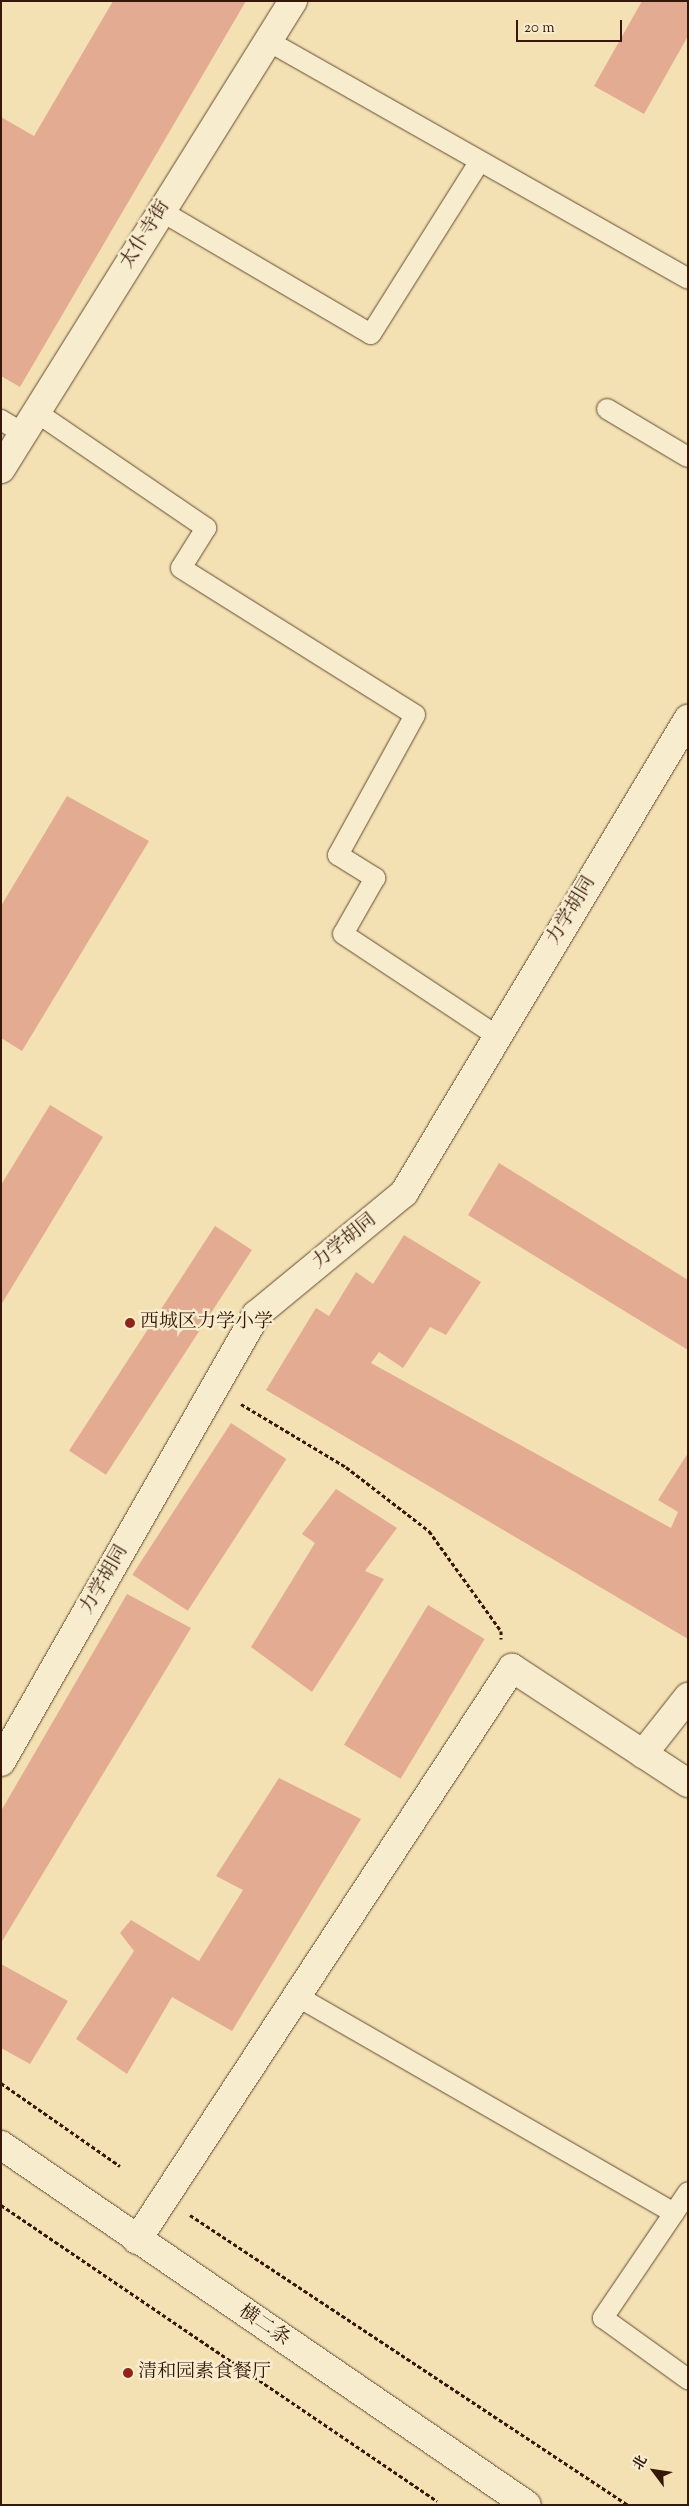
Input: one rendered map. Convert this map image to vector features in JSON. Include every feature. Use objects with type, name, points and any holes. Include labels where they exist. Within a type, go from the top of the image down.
[{"type":"street","name":"太仆寺街","points":[[1,469],[20,422],[161,211],[292,1]]},
{"type":"street","name":"力学胡同","points":[[1,1762],[256,1315],[404,1193],[688,719]]},
{"type":"street","points":[[137,2240],[295,1996],[512,1668],[688,1783]]},
{"type":"street","points":[[643,1754],[688,1697]]},
{"type":"street","name":"横二条","points":[[1,2145],[514,2501]]},
{"type":"lane","points":[[268,41],[688,279]]},
{"type":"lane","points":[[161,211],[371,334],[480,161]]},
{"type":"lane","points":[[608,409],[688,457]]},
{"type":"lane","points":[[20,422],[206,528],[181,568],[415,715],[338,855],[375,878],[343,934],[498,1036]]},
{"type":"lane","points":[[295,1996],[674,2213]]},
{"type":"lane","points":[[688,2192],[603,2318],[688,2379]]},
{"type":"path","points":[[236,1401],[346,1467],[429,1531],[501,1631],[500,1650]]},
{"type":"path","points":[[1,2083],[120,2166]]},
{"type":"path","points":[[164,2198],[628,2505]]},
{"type":"path","points":[[1,2205],[437,2501]]},
{"type":"building","points":[[113,1],[246,1],[20,387],[1,376],[1,117],[34,136]]},
{"type":"building","points":[[642,1],[688,1],[688,36],[644,114],[594,86]]},
{"type":"building","points":[[67,796],[149,841],[22,1051],[1,1038],[1,906]]},
{"type":"building","points":[[50,1105],[103,1137],[1,1305],[1,1185]]},
{"type":"building","points":[[499,1163],[688,1280],[688,1350],[468,1215]]},
{"type":"building","points":[[215,1226],[252,1250],[106,1475],[69,1451]]},
{"type":"building","points":[[404,1235],[481,1282],[446,1335],[430,1327],[403,1368],[379,1352],[371,1363],[671,1528],[678,1512],[658,1500],[688,1453],[688,1639],[266,1390],[316,1308],[329,1316],[356,1272],[373,1284]]},
{"type":"building","points":[[231,1423],[286,1459],[188,1611],[132,1575]]},
{"type":"building","points":[[336,1489],[397,1528],[365,1571],[384,1579],[312,1692],[251,1647],[315,1543],[302,1534]]},
{"type":"building","points":[[127,1594],[191,1628],[1,1943],[1,1811]]},
{"type":"building","points":[[428,1605],[485,1639],[401,1779],[344,1745]]},
{"type":"building","points":[[279,1778],[361,1819],[232,2031],[172,1997],[127,2074],[76,2039],[134,1951],[120,1933],[131,1920],[199,1961],[243,1890],[216,1876]]},
{"type":"building","points":[[1,1964],[68,2001],[30,2064],[1,2048]]},
{"type":"place","name":"西城区力学小学","points":[[130,1323]]},
{"type":"place","name":"清和园素食餐厅","points":[[128,2373]]}]
